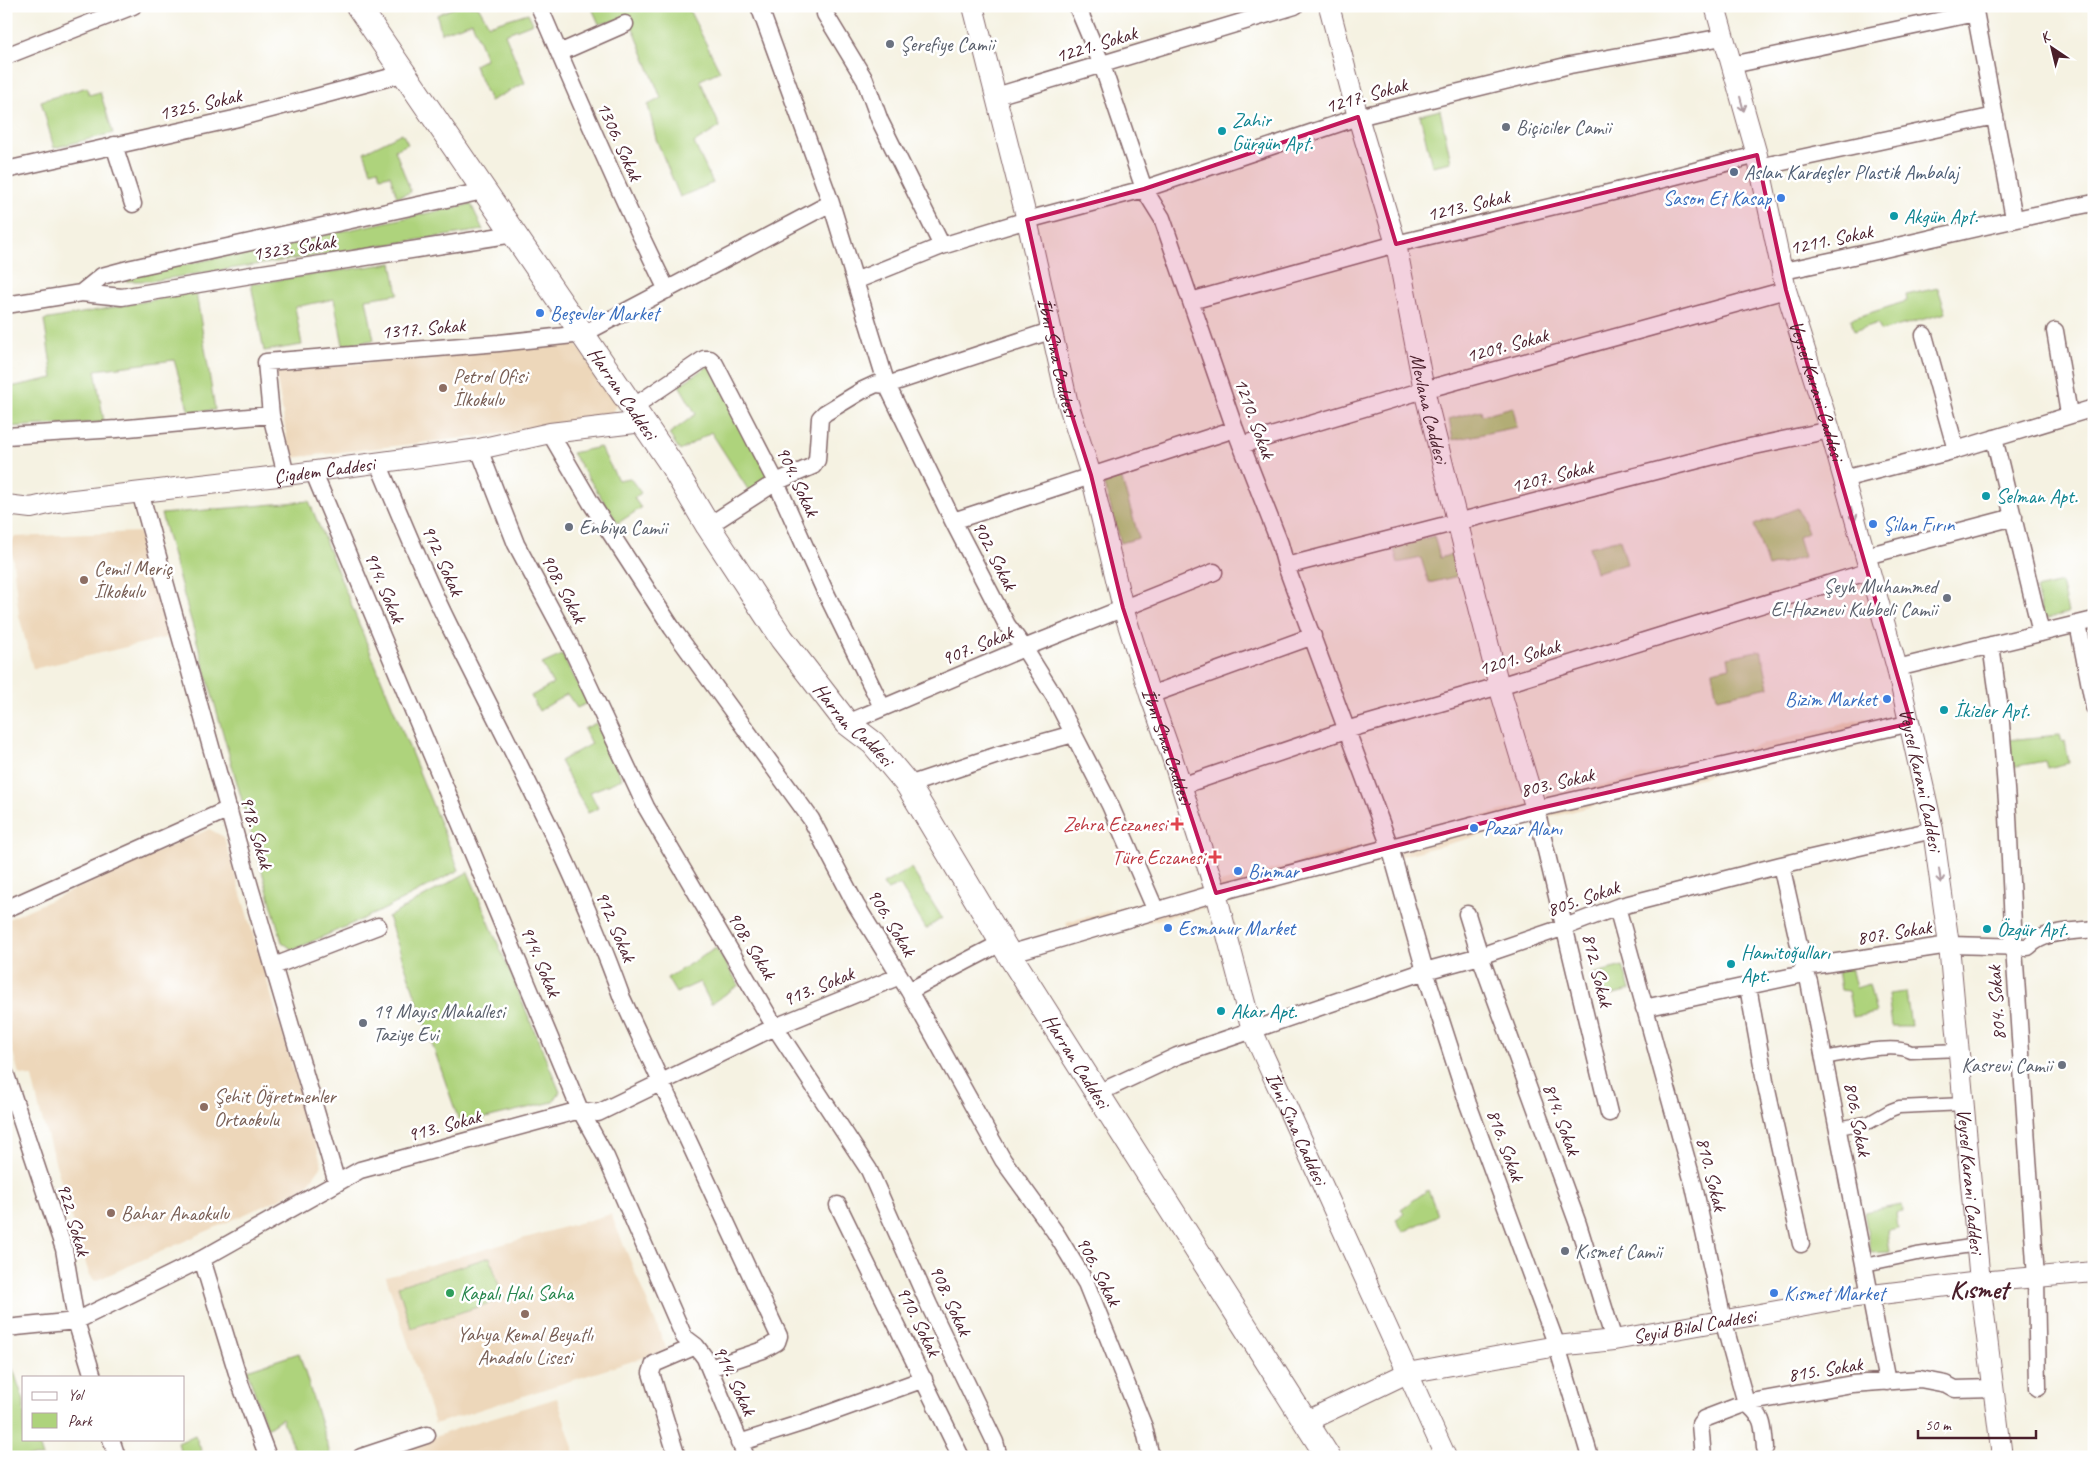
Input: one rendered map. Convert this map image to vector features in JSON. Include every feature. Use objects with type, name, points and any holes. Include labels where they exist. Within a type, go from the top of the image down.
[{"type":"main road","name":"Harran Caddesi","points":[[358,6],[402,74],[638,414],[782,639],[847,723],[873,743],[908,785],[1006,948],[1328,1457]]},
{"type":"street","points":[[6,56],[133,6]]},
{"type":"street","name":"1306. Sokak","points":[[540,6],[632,219],[667,290]]},
{"type":"street","name":"902. Sokak","points":[[759,6],[831,203],[887,385],[953,521],[1007,625],[1054,696],[1110,805],[1156,911]]},
{"type":"street","name":"İbni Sina Caddesi","points":[[973,6],[1027,220],[1053,330],[1067,400],[1091,475],[1123,608],[1216,893],[1252,1030],[1446,1457]]},
{"type":"street","name":"1210. Sokak","points":[[1077,6],[1102,65],[1144,189],[1162,218],[1235,429],[1280,544],[1286,566],[1390,847]]},
{"type":"street","name":"1221. Sokak","points":[[996,96],[1295,6]]},
{"type":"street","name":"Mevlana Caddesi","points":[[1329,6],[1358,117],[1396,244],[1424,390],[1459,522],[1499,686],[1536,808]]},
{"type":"street","name":"Veysel Karani Caddesi","points":[[1715,6],[1758,161],[1784,281],[1830,430],[1842,479],[1897,668],[1934,830],[1960,1050],[1980,1282],[2002,1457]]},
{"type":"street","points":[[1732,65],[1974,10],[2014,218]]},
{"type":"street","points":[[825,14],[865,80],[880,121],[942,246]]},
{"type":"street","points":[[559,53],[625,24]]},
{"type":"street","name":"1217. Sokak","points":[[855,281],[942,246],[1027,220],[1144,189],[1358,117],[1570,65],[1723,37]]},
{"type":"street","name":"1325. Sokak","points":[[6,170],[234,119],[402,74]]},
{"type":"street","name":"1213. Sokak","points":[[1191,301],[1396,244],[1621,190],[1758,161],[1995,116]]},
{"type":"street","points":[[114,146],[133,204]]},
{"type":"street","name":"1323. Sokak","points":[[81,292],[102,276],[125,270],[484,191]]},
{"type":"street","points":[[583,334],[831,203]]},
{"type":"street","name":"1211. Sokak","points":[[1784,281],[1900,247],[2014,218],[2094,203]]},
{"type":"street","name":"1323. Sokak","points":[[6,305],[81,292],[122,297],[514,234]]},
{"type":"street","name":"1209. Sokak","points":[[1241,445],[1784,281]]},
{"type":"street","points":[[708,526],[776,482],[813,466],[816,460],[820,418],[863,390],[876,384],[887,385],[1053,330]]},
{"type":"street","points":[[2054,332],[2069,414]]},
{"type":"street","name":"1317. Sokak","points":[[271,415],[266,362],[499,343],[583,334]]},
{"type":"street","points":[[1924,335],[1956,450]]},
{"type":"street","name":"904. Sokak","points":[[638,414],[704,360],[710,359],[715,364],[776,482],[824,590],[882,707]]},
{"type":"street","points":[[1842,479],[1956,450],[2069,414],[2094,408]]},
{"type":"street","name":"Çigdem Caddesi","points":[[6,505],[31,508],[57,502],[286,476],[479,449],[638,414]]},
{"type":"street","points":[[6,436],[117,429],[271,415],[286,476]]},
{"type":"street","points":[[953,521],[1235,429]]},
{"type":"street","name":"1207. Sokak","points":[[1286,566],[1745,448],[1830,430]]},
{"type":"street","name":"906. Sokak","points":[[550,433],[591,503],[672,628],[811,819],[856,904],[909,991],[1003,1160],[1055,1232],[1086,1283],[1144,1427],[1151,1457]]},
{"type":"street","points":[[1994,438],[2041,633]]},
{"type":"street","name":"908. Sokak","points":[[479,449],[516,544],[568,641],[646,807],[775,1027],[869,1170],[929,1305],[994,1442],[999,1457]]},
{"type":"street","name":"912. Sokak","points":[[378,463],[448,624],[528,780],[603,946],[622,998],[779,1336],[777,1342],[763,1350],[710,1368]]},
{"type":"street","name":"914. Sokak","points":[[313,471],[580,1110],[606,1156],[684,1337],[696,1346],[706,1358],[742,1450]]},
{"type":"street","name":"918. Sokak","points":[[140,492],[228,809],[337,1183]]},
{"type":"street","name":"1201. Sokak","points":[[1181,786],[1346,730],[1499,686],[1868,563],[2014,517]]},
{"type":"street","name":"907. Sokak","points":[[847,723],[1024,648],[1214,572]]},
{"type":"street","points":[[1897,668],[2086,622],[2094,707]]},
{"type":"street","points":[[1150,695],[1312,636]]},
{"type":"street","name":"804. Sokak","points":[[1991,645],[2001,719],[2008,815],[2014,948],[2036,1278],[2038,1388]]},
{"type":"street","name":"803. Sokak","points":[[1006,948],[1156,911],[1216,893],[1536,808],[1911,723]]},
{"type":"street","points":[[908,785],[998,755],[1073,734]]},
{"type":"street","name":"812. Sokak","points":[[1536,808],[1609,1114]]},
{"type":"street","points":[[6,909],[228,809]]},
{"type":"street","name":"805. Sokak","points":[[1098,1094],[1177,1056],[1425,972],[1480,956],[1617,907],[1781,865],[1934,830]]},
{"type":"street","name":"816. Sokak","points":[[1390,847],[1425,972],[1468,1104],[1557,1346],[1590,1457]]},
{"type":"street","name":"806. Sokak","points":[[1781,865],[1809,982],[1872,1294],[1887,1382]]},
{"type":"street","name":"810. Sokak","points":[[1617,907],[1694,1186],[1723,1320],[1746,1403],[1757,1411],[1763,1424],[1765,1448]]},
{"type":"street","name":"814. Sokak","points":[[1467,914],[1480,956],[1578,1224],[1614,1340]]},
{"type":"street","points":[[274,966],[378,926]]},
{"type":"street","name":"807. Sokak","points":[[1644,1008],[1799,975],[1804,967],[1949,945],[2028,947],[2034,940],[2046,935],[2094,929]]},
{"type":"street","points":[[909,991],[1006,948]]},
{"type":"street","name":"913. Sokak","points":[[6,1328],[76,1321],[202,1258],[360,1170],[580,1110],[598,1113],[775,1027],[900,976]]},
{"type":"street","points":[[1748,987],[1765,1081],[1801,1244]]},
{"type":"street","points":[[1824,1058],[1886,1049],[1905,1049],[1911,1052],[1960,1050]]},
{"type":"street","name":"922. Sokak","points":[[6,1075],[64,1249],[76,1321],[93,1376]]},
{"type":"street","points":[[1838,1128],[1870,1122],[1899,1107],[1964,1104]]},
{"type":"street","name":"910. Sokak","points":[[838,1205],[961,1457]]},
{"type":"street","points":[[1865,1265],[1917,1254],[1977,1245]]},
{"type":"street","points":[[202,1258],[241,1386],[268,1457]]},
{"type":"street","name":"Seyid Bilal Caddesi","points":[[1307,1421],[1407,1373],[1557,1346],[1614,1340],[1872,1294],[2094,1272]]},
{"type":"street","points":[[677,1457],[651,1373],[654,1364],[696,1346]]},
{"type":"street","points":[[742,1450],[805,1422],[924,1379]]},
{"type":"street","name":"815. Sokak","points":[[1703,1457],[1700,1424],[1704,1419],[1746,1403],[1852,1384],[1920,1380],[1946,1384],[1955,1389],[1994,1388]]},
{"type":"street","points":[[360,1457],[427,1436]]},
{"type":"street","points":[[111,1440],[116,1457]]},
{"type":"highlighted area","points":[[1358,117],[1396,244],[1757,155],[1786,290],[1911,723],[1536,809],[1216,893],[1123,608],[1091,475],[1067,400],[1027,220],[1144,189]]},
{"type":"shaded area","name":"Petrol Ofisi İlkokulu","points":[[573,340],[618,403],[606,422],[290,458],[276,373]]},
{"type":"shaded area","name":"Cemil Meriç İlkokulu","points":[[139,532],[169,637],[33,669],[19,616],[11,544],[14,537]]},
{"type":"shaded area","name":"Pazar Alanı","points":[[1866,718],[1873,733],[1072,942],[1066,922]]},
{"type":"shaded area","points":[[209,829],[224,837],[322,1165],[306,1187],[95,1281],[89,1274],[40,1112],[32,1077],[19,1074],[6,1028],[6,920]]},
{"type":"shaded area","name":"Yahya Kemal Beyatlı Anadolu Lisesi","points":[[611,1214],[667,1350],[435,1424],[386,1277]]},
{"type":"shaded area","points":[[557,1398],[576,1457],[381,1457],[467,1425]]},
{"type":"green space","points":[[458,6],[478,6],[489,25],[528,13],[533,23],[505,34],[525,83],[490,101],[474,65],[486,59],[472,22],[441,33],[437,15]]},
{"type":"green space","points":[[591,6],[687,6],[720,71],[700,80],[720,127],[694,143],[713,183],[680,197],[656,139],[648,105],[661,98],[629,18],[599,24]]},
{"type":"green space","points":[[87,87],[89,95],[100,92],[113,133],[54,148],[41,101]]},
{"type":"green space","points":[[1440,110],[1451,162],[1432,166],[1420,115]]},
{"type":"green space","points":[[402,133],[408,144],[395,150],[411,192],[397,197],[390,175],[380,177],[378,169],[371,171],[364,152]]},
{"type":"green space","points":[[471,204],[483,230],[151,281],[126,281],[126,277]]},
{"type":"green space","points":[[392,263],[398,294],[366,299],[374,340],[343,345],[334,299],[295,307],[302,345],[264,351],[251,284]]},
{"type":"green space","points":[[1938,288],[1946,313],[1881,331],[1878,323],[1854,331],[1851,319],[1907,301],[1906,295]]},
{"type":"green space","points":[[196,292],[215,410],[189,412],[174,360],[95,370],[104,422],[6,427],[6,388],[53,378],[44,320]]},
{"type":"green space","points":[[710,365],[769,477],[749,491],[711,432],[680,451],[669,434],[696,414],[679,385]]},
{"type":"green space","points":[[1513,407],[1517,427],[1453,440],[1449,419],[1481,410],[1482,415]]},
{"type":"green space","points":[[600,447],[618,480],[630,478],[641,493],[634,498],[641,508],[618,523],[572,453]]},
{"type":"green space","points":[[1120,473],[1139,538],[1121,543],[1102,478]]},
{"type":"green space","points":[[309,501],[459,870],[385,909],[293,950],[282,942],[161,514]]},
{"type":"green space","points":[[1798,508],[1808,533],[1798,537],[1804,557],[1768,567],[1754,525]]},
{"type":"green space","points":[[1434,536],[1440,558],[1452,554],[1458,576],[1429,583],[1421,558],[1398,563],[1393,546]]},
{"type":"green space","points":[[1620,539],[1627,564],[1596,572],[1589,547]]},
{"type":"green space","points":[[2061,583],[2068,613],[2043,619],[2036,589]]},
{"type":"green space","points":[[1761,650],[1769,687],[1717,698],[1712,671],[1730,667],[1728,657]]},
{"type":"green space","points":[[562,655],[588,703],[577,708],[567,694],[539,711],[531,696],[553,684],[542,664]]},
{"type":"green space","points":[[596,723],[622,779],[590,792],[598,808],[588,813],[560,761],[591,744],[584,729]]},
{"type":"green space","points":[[2060,735],[2062,742],[2065,741],[2069,763],[2047,768],[2045,761],[2011,767],[2007,740]]},
{"type":"green space","points":[[911,868],[942,918],[926,929],[900,885],[887,890],[883,884]]},
{"type":"green space","points":[[468,872],[560,1092],[553,1102],[460,1124],[388,917]]},
{"type":"green space","points":[[716,948],[739,985],[711,1004],[700,982],[676,993],[667,978]]},
{"type":"green space","points":[[1623,966],[1630,990],[1599,998],[1592,974]]},
{"type":"green space","points":[[1851,967],[1856,988],[1869,984],[1876,1013],[1853,1017],[1848,991],[1841,990],[1838,970]]},
{"type":"green space","points":[[1906,992],[1911,1026],[1892,1026],[1888,994]]},
{"type":"green space","points":[[1428,1190],[1438,1215],[1403,1232],[1396,1219],[1404,1214],[1401,1209]]},
{"type":"green space","points":[[1902,1205],[1903,1212],[1896,1213],[1898,1228],[1887,1230],[1890,1252],[1871,1253],[1864,1212]]},
{"type":"green space","name":"Kapalı Halı Saha","points":[[490,1257],[503,1299],[411,1328],[398,1286]]},
{"type":"green space","points":[[299,1353],[331,1457],[278,1457],[294,1450],[282,1418],[267,1428],[247,1370]]},
{"type":"green space","points":[[6,1355],[8,1355],[22,1395],[22,1440],[37,1440],[43,1457],[6,1457]]},
{"type":"green space","points":[[195,1435],[204,1457],[182,1457],[178,1443]]},
{"type":"place","name":"Şerefiye Camii","points":[[890,44]]},
{"type":"place","name":"Biçiciler Camii","points":[[1506,127]]},
{"type":"place","name":"Zahir Gürgün Apt.","points":[[1222,131]]},
{"type":"place","name":"Aslan Kardeşler Plastik Ambalaj","points":[[1734,172]]},
{"type":"place","name":"Sason Et Kasap","points":[[1781,198]]},
{"type":"place","name":"Akgün Apt.","points":[[1894,216]]},
{"type":"place","name":"Beşevler Market","points":[[540,313]]},
{"type":"place","name":"Petrol Ofisi İlkokulu","points":[[443,388]]},
{"type":"place","name":"Selman Apt.","points":[[1986,496]]},
{"type":"place","name":"Şilan Fırın","points":[[1873,524]]},
{"type":"place","name":"Enbiya Camii","points":[[569,527]]},
{"type":"place","name":"Cemil Meriç İlkokulu","points":[[84,580]]},
{"type":"place","name":"Şeyh Muhammed El-Haznevi Kubbeli Camii","points":[[1947,598]]},
{"type":"place","name":"Bizim Market","points":[[1887,699]]},
{"type":"place","name":"İkizler Apt.","points":[[1944,710]]},
{"type":"place","name":"Zehra Eczanesi","points":[[1177,824]]},
{"type":"place","name":"Pazar Alanı","points":[[1474,828]]},
{"type":"place","name":"Türe Eczanesi","points":[[1215,857]]},
{"type":"place","name":"Binmar","points":[[1238,871]]},
{"type":"place","name":"Esmanur Market","points":[[1168,928]]},
{"type":"place","name":"Özgür Apt.","points":[[1987,929]]},
{"type":"place","name":"Hamitoğulları Apt.","points":[[1731,964]]},
{"type":"place","name":"Akar Apt.","points":[[1221,1011]]},
{"type":"place","name":"19 Mayıs Mahallesi Taziye Evi","points":[[363,1023]]},
{"type":"place","name":"Kasrevi Camii","points":[[2062,1065]]},
{"type":"place","name":"Şehit Öğretmenler Ortaokulu","points":[[204,1107]]},
{"type":"place","name":"Bahar Anaokulu","points":[[111,1213]]},
{"type":"place","name":"Kısmet Camii","points":[[1565,1251]]},
{"type":"place","name":"Kapalı Halı Saha","points":[[450,1293]]},
{"type":"place","name":"Kısmet Market","points":[[1774,1293]]},
{"type":"place","name":"Yahya Kemal Beyatlı Anadolu Lisesi","points":[[525,1314]]},
{"type":"district","name":"Kısmet","points":[[1979,1289]]}]
